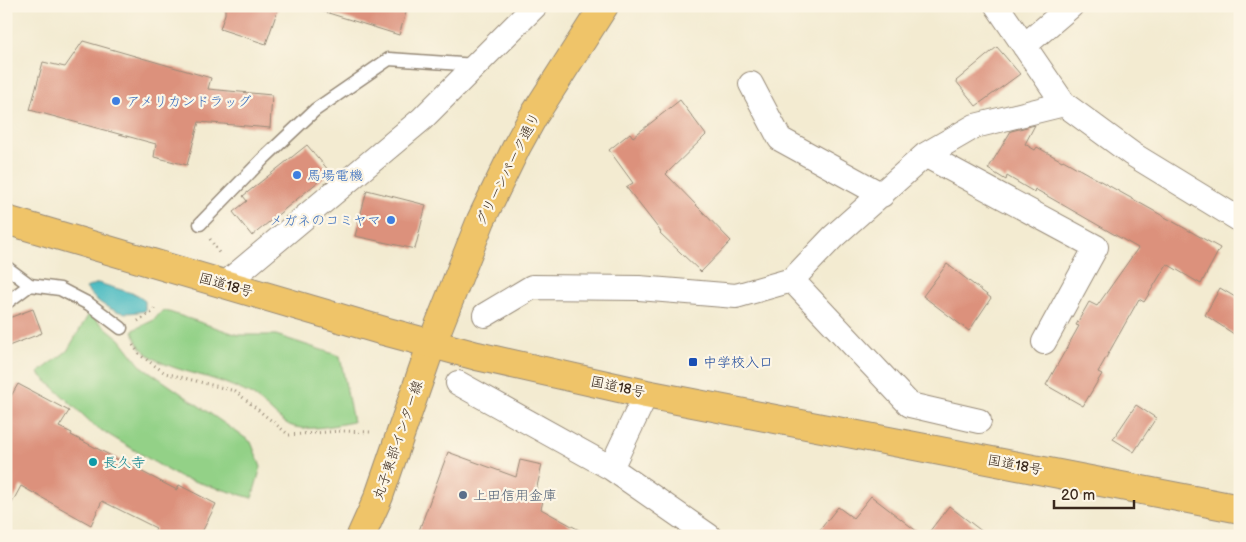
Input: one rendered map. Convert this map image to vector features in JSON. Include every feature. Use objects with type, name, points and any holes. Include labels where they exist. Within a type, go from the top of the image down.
[{"type":"main road","name":"グリーンパーク通り","points":[[432,343],[481,220],[517,146],[549,91],[604,6]]},
{"type":"main road","name":"国道18号","points":[[6,220],[384,332],[478,356],[646,394],[1240,509]]},
{"type":"main road","name":"丸子東部インター線","points":[[362,536],[379,496],[432,343]]},
{"type":"street","points":[[225,284],[422,119],[535,6]]},
{"type":"street","points":[[997,6],[1064,104],[1132,154],[1240,220]]},
{"type":"street","points":[[1024,46],[1071,6]]},
{"type":"street","points":[[751,84],[780,139],[882,195]]},
{"type":"street","points":[[485,315],[532,287],[639,288],[736,296],[792,280],[833,237],[925,155],[975,126],[1064,104]]},
{"type":"street","points":[[925,155],[1096,247],[1044,342]]},
{"type":"street","points":[[792,280],[910,405],[979,421]]},
{"type":"street","points":[[458,382],[611,468],[709,536]]},
{"type":"street","points":[[611,468],[646,394]]},
{"type":"lane","points":[[200,224],[263,159],[315,110],[389,59],[476,65]]},
{"type":"lane","points":[[6,266],[30,285],[60,289],[89,304],[120,328]]},
{"type":"lane","points":[[6,303],[30,285]]},
{"type":"path","points":[[120,328],[140,355],[165,373],[235,391],[289,435],[341,431],[373,432]]},
{"type":"green space","points":[[163,310],[238,335],[276,335],[340,356],[353,422],[316,428],[295,427],[284,422],[252,395],[233,386],[177,369],[153,358],[144,351],[137,341],[133,330],[154,320]]},
{"type":"green space","points":[[89,314],[120,339],[140,365],[251,442],[261,467],[252,498],[179,477],[96,427],[38,373],[67,351]]},
{"type":"water","points":[[98,283],[135,294],[145,301],[145,311],[123,313],[105,306],[96,300],[86,288]]},
{"type":"building","points":[[225,6],[279,6],[266,44],[220,29],[225,14]]},
{"type":"building","points":[[323,6],[408,6],[399,35],[322,11]]},
{"type":"building","name":"アメリカンドラッグ","points":[[83,41],[211,78],[208,89],[272,95],[270,128],[199,122],[187,165],[154,157],[156,144],[30,110],[43,62],[65,67]]},
{"type":"building","points":[[997,47],[1020,74],[976,106],[956,81]]},
{"type":"building","points":[[680,100],[706,135],[666,174],[731,241],[701,272],[660,233],[626,187],[633,183],[609,150],[630,133],[633,137]]},
{"type":"building","points":[[1035,125],[1025,144],[1035,150],[1037,147],[1063,160],[1220,248],[1201,284],[1167,264],[1144,302],[1139,299],[1098,372],[1102,374],[1083,406],[1046,385],[1079,326],[1076,325],[1089,302],[1097,306],[1138,248],[1035,189],[1034,192],[1007,176],[1006,180],[988,169],[1011,131]]},
{"type":"building","points":[[307,145],[330,172],[252,236],[233,212],[247,201],[243,196]]},
{"type":"building","name":"メガネのコミヤマ","points":[[367,190],[426,205],[415,249],[355,236]]},
{"type":"building","points":[[947,264],[991,298],[969,331],[923,296]]},
{"type":"building","points":[[1220,288],[1240,300],[1240,338],[1205,315]]},
{"type":"building","points":[[33,309],[42,333],[6,347],[6,319]]},
{"type":"building","name":"長久寺","points":[[18,384],[69,411],[59,427],[72,433],[71,435],[177,490],[179,485],[216,504],[200,536],[152,536],[156,528],[102,501],[91,525],[21,486],[6,514],[6,405]]},
{"type":"building","points":[[1136,405],[1156,418],[1134,452],[1113,439]]},
{"type":"building","points":[[448,452],[516,477],[520,460],[542,465],[535,495],[544,497],[541,509],[590,536],[417,536]]},
{"type":"building","points":[[871,496],[923,536],[815,536],[838,507],[853,518]]},
{"type":"building","points":[[949,506],[988,536],[926,536]]},
{"type":"place","name":"アメリカンドラッグ","points":[[116,101]]},
{"type":"place","name":"馬場電機","points":[[297,175]]},
{"type":"place","name":"メガネのコミヤマ","points":[[391,220]]},
{"type":"place","name":"中学校入口","points":[[693,362]]},
{"type":"place","name":"長久寺","points":[[93,462]]},
{"type":"place","name":"上田信用金庫","points":[[463,495]]}]
